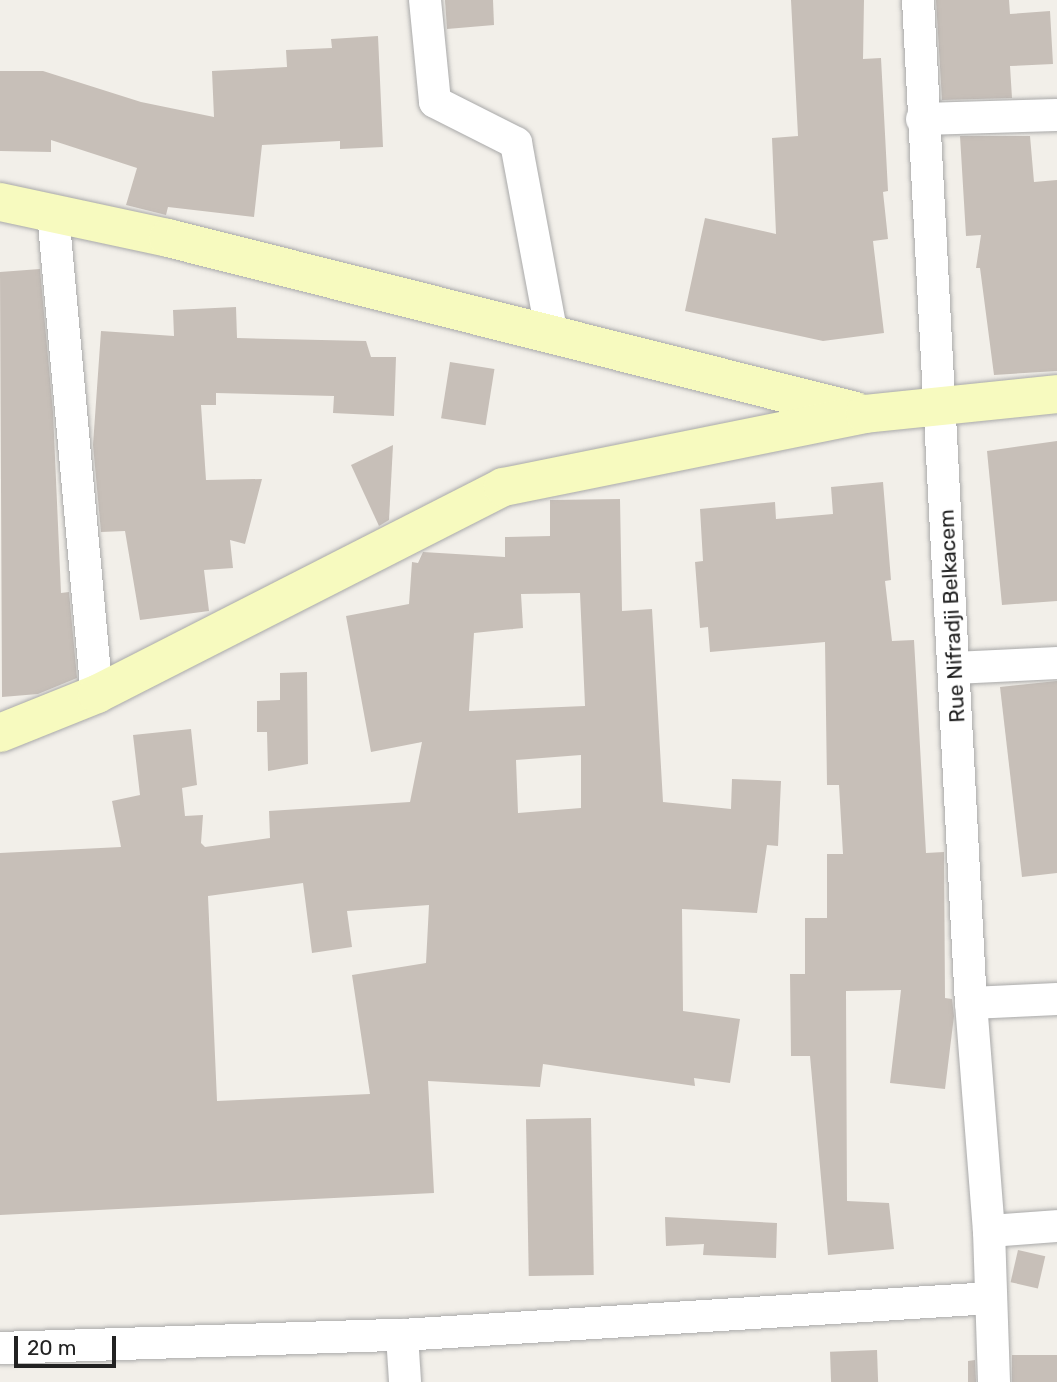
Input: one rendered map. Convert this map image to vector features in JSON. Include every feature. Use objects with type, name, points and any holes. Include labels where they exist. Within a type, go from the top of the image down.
[{"type":"main road","points":[[0,201],[864,414]]},
{"type":"main road","points":[[0,733],[97,694],[503,487],[864,414],[1057,394]]},
{"type":"street","points":[[425,0],[435,102],[516,143],[552,335]]},
{"type":"street","name":"Rue Nifradji Belkacem","points":[[918,0],[922,119],[956,668],[971,1003],[989,1231],[994,1382]]},
{"type":"street","points":[[922,119],[1057,115]]},
{"type":"street","points":[[53,213],[97,694]]},
{"type":"street","points":[[956,668],[1057,663]]},
{"type":"street","points":[[971,1003],[1057,999]]},
{"type":"street","points":[[989,1231],[1057,1226]]},
{"type":"street","points":[[0,1348],[402,1335],[991,1298]]},
{"type":"street","points":[[402,1335],[405,1382]]},
{"type":"building","points":[[445,0],[493,0],[494,25],[447,29]]},
{"type":"building","points":[[791,0],[864,0],[863,59],[881,58],[888,191],[883,192],[888,239],[873,241],[884,333],[823,341],[685,311],[705,218],[776,234],[772,138],[798,136]]},
{"type":"building","points":[[936,0],[1009,0],[1010,14],[1050,11],[1053,64],[1010,66],[1012,98],[942,100]]},
{"type":"building","points":[[378,36],[383,147],[340,149],[340,141],[262,145],[254,217],[168,207],[166,215],[126,205],[137,168],[51,140],[51,152],[0,151],[0,71],[43,71],[141,102],[214,117],[212,71],[287,67],[286,50],[332,48],[331,39]]},
{"type":"building","points":[[960,136],[1030,136],[1034,182],[1057,180],[1057,371],[994,375],[980,268],[976,268],[981,235],[966,236]]},
{"type":"building","points":[[40,269],[53,412],[61,593],[69,592],[77,678],[38,694],[2,697],[0,272]]},
{"type":"building","points":[[236,307],[237,338],[366,341],[371,357],[396,357],[394,416],[333,413],[334,396],[216,393],[216,405],[201,405],[206,480],[262,479],[245,544],[230,540],[233,568],[204,570],[209,611],[140,620],[125,531],[101,532],[93,445],[101,331],[174,336],[173,310]]},
{"type":"building","points":[[450,362],[494,369],[486,425],[441,418]]},
{"type":"building","points":[[1057,441],[1057,601],[1002,605],[987,451]]},
{"type":"building","points":[[393,445],[389,520],[379,526],[351,465]]},
{"type":"building","points":[[883,482],[891,580],[885,581],[892,641],[914,640],[926,853],[944,852],[945,998],[952,999],[954,1016],[945,1089],[890,1083],[901,990],[846,991],[847,1201],[889,1203],[894,1249],[828,1255],[810,1056],[791,1056],[790,974],[805,974],[805,918],[827,918],[827,854],[843,854],[839,785],[827,785],[825,642],[710,652],[708,627],[700,628],[695,562],[703,561],[700,509],[775,502],[776,519],[833,514],[831,487]]},
{"type":"building","points":[[620,499],[622,611],[652,609],[663,802],[731,809],[732,779],[781,781],[778,846],[767,845],[757,913],[682,909],[683,1011],[740,1019],[730,1083],[694,1078],[695,1086],[543,1064],[540,1087],[428,1081],[434,1193],[0,1215],[0,853],[121,847],[112,801],[140,795],[133,735],[191,729],[197,785],[182,788],[185,816],[203,815],[201,843],[205,847],[270,838],[269,811],[410,802],[422,742],[371,752],[346,616],[409,604],[412,562],[418,563],[423,552],[505,557],[505,537],[550,536],[550,500]],"holes":[[[580,593],[585,706],[469,711],[474,633],[523,628],[521,594]],[[581,755],[581,808],[518,813],[516,760]],[[303,883],[312,953],[352,947],[347,911],[429,905],[426,963],[352,975],[370,1094],[217,1101],[208,896]]]},
{"type":"building","points":[[307,672],[308,764],[268,771],[267,732],[257,732],[257,701],[280,700],[280,673]]},
{"type":"building","points":[[1057,681],[1057,873],[1022,877],[1000,687]]},
{"type":"building","points":[[591,1118],[594,1275],[529,1276],[526,1119]]},
{"type":"building","points":[[665,1217],[777,1223],[776,1258],[703,1255],[704,1244],[666,1246]]},
{"type":"building","points":[[1018,1250],[1045,1256],[1038,1288],[1011,1282]]},
{"type":"building","points":[[877,1350],[878,1382],[831,1382],[830,1352]]},
{"type":"building","points":[[1012,1355],[1057,1355],[1057,1382],[1012,1382]]},
{"type":"building","points":[[975,1360],[976,1382],[968,1382],[968,1361]]}]
